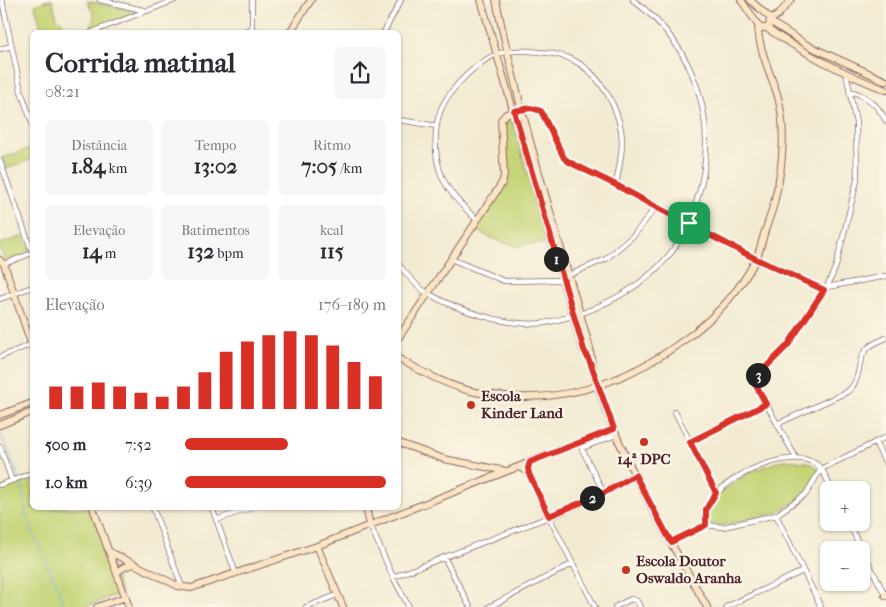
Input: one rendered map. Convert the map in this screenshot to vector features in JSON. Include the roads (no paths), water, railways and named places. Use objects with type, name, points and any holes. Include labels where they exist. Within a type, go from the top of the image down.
[{"type":"street","points":[[2,0],[22,91],[30,117]]},
{"type":"street","points":[[100,0],[147,11]]},
{"type":"street","points":[[97,30],[175,0]]},
{"type":"street","points":[[252,0],[252,30]]},
{"type":"street","points":[[291,30],[311,0]]},
{"type":"street","points":[[385,30],[402,0]]},
{"type":"street","points":[[481,0],[584,350],[615,432],[635,475],[706,607]]},
{"type":"street","points":[[496,0],[507,52],[544,193],[590,348],[590,362]]},
{"type":"street","points":[[580,314],[616,299],[644,280],[664,261],[689,223],[700,190],[706,159],[706,130],[701,98],[686,62],[676,43],[657,19],[633,0]]},
{"type":"street","points":[[742,0],[757,24],[768,25],[786,32],[807,44],[886,81]]},
{"type":"street","points":[[750,0],[765,15],[768,25],[802,51],[886,90]]},
{"type":"street","points":[[759,38],[791,0]]},
{"type":"street","points":[[747,10],[752,27],[759,38]]},
{"type":"street","points":[[401,360],[442,382],[473,392],[507,397],[537,398],[598,386],[631,373],[658,359],[706,324],[735,292],[756,259],[776,194],[782,145],[781,112],[779,99],[759,38],[758,18],[765,15]]},
{"type":"street","points":[[778,15],[786,32]]},
{"type":"street","points":[[0,49],[12,46]]},
{"type":"street","points":[[477,220],[456,200],[444,181],[437,158],[437,126],[441,108],[456,86],[474,67],[498,54],[530,51],[554,54],[576,62],[596,78],[609,96],[620,125],[622,148],[616,185]]},
{"type":"street","points":[[796,458],[753,380],[788,345],[825,288],[836,266],[857,180],[856,123],[846,73]]},
{"type":"street","points":[[849,91],[859,93],[874,104],[886,121]]},
{"type":"street","points":[[401,334],[504,179],[501,120],[506,114],[522,109],[531,108],[541,111],[566,161],[616,185],[756,259],[825,288],[886,276]]},
{"type":"street","points":[[401,120],[437,126]]},
{"type":"street","points":[[0,161],[30,247]]},
{"type":"street","points":[[451,259],[504,282],[562,280],[606,259],[634,235],[656,207]]},
{"type":"street","points":[[30,254],[2,262],[30,339]]},
{"type":"street","points":[[401,267],[428,294],[474,314],[504,320],[543,323],[573,316]]},
{"type":"street","points":[[0,299],[30,288]]},
{"type":"street","points":[[777,424],[847,392],[854,386],[858,378],[866,349],[886,338]]},
{"type":"street","points":[[0,357],[30,346]]},
{"type":"street","points":[[30,404],[0,414],[2,424],[30,413]]},
{"type":"street","points":[[690,442],[766,404]]},
{"type":"street","points":[[675,412],[716,493]]},
{"type":"street","points":[[110,552],[182,587],[192,588],[317,546],[530,462],[615,432]]},
{"type":"street","points":[[671,542],[706,525],[723,527],[776,515],[806,494],[821,469],[886,437]]},
{"type":"street","points":[[875,442],[886,464]]},
{"type":"street","points":[[401,444],[444,459],[508,471]]},
{"type":"street","points":[[580,445],[604,493]]},
{"type":"street","points":[[0,448],[12,481]]},
{"type":"street","points":[[706,525],[706,509],[716,493],[748,470],[782,459],[796,458],[813,462],[821,469],[827,481]]},
{"type":"street","points":[[530,462],[529,474],[595,607]]},
{"type":"street","points":[[518,467],[529,474]]},
{"type":"street","points":[[0,485],[30,474]]},
{"type":"street","points":[[392,577],[604,493],[635,475]]},
{"type":"street","points":[[94,510],[129,607]]},
{"type":"street","points":[[154,510],[182,587]]},
{"type":"street","points":[[213,510],[236,574]]},
{"type":"street","points":[[216,520],[246,510]]},
{"type":"street","points":[[366,510],[370,525],[392,577],[409,607]]},
{"type":"street","points":[[776,515],[822,607]]},
{"type":"street","points":[[853,531],[886,596]]},
{"type":"street","points":[[317,546],[343,607]]},
{"type":"street","points":[[444,557],[470,607]]},
{"type":"street","points":[[117,572],[124,567],[134,564]]},
{"type":"street","points":[[490,607],[572,564]]},
{"type":"street","points":[[726,607],[803,571]]},
{"type":"street","points":[[306,607],[337,595]]},
{"type":"street","points":[[97,607],[126,597]]},
{"type":"street","points":[[614,607],[631,599],[637,601],[640,607]]},
{"type":"waterway","points":[[0,432],[18,475]]},
{"type":"waterway","points":[[19,479],[27,520],[56,583],[64,607]]},
{"type":"place","name":"Escola Kinder Land","points":[[471,405]]},
{"type":"place","name":"14ª DPC","points":[[644,442]]},
{"type":"place","name":"Escola Doutor Oswaldo Aranha","points":[[626,570]]}]
